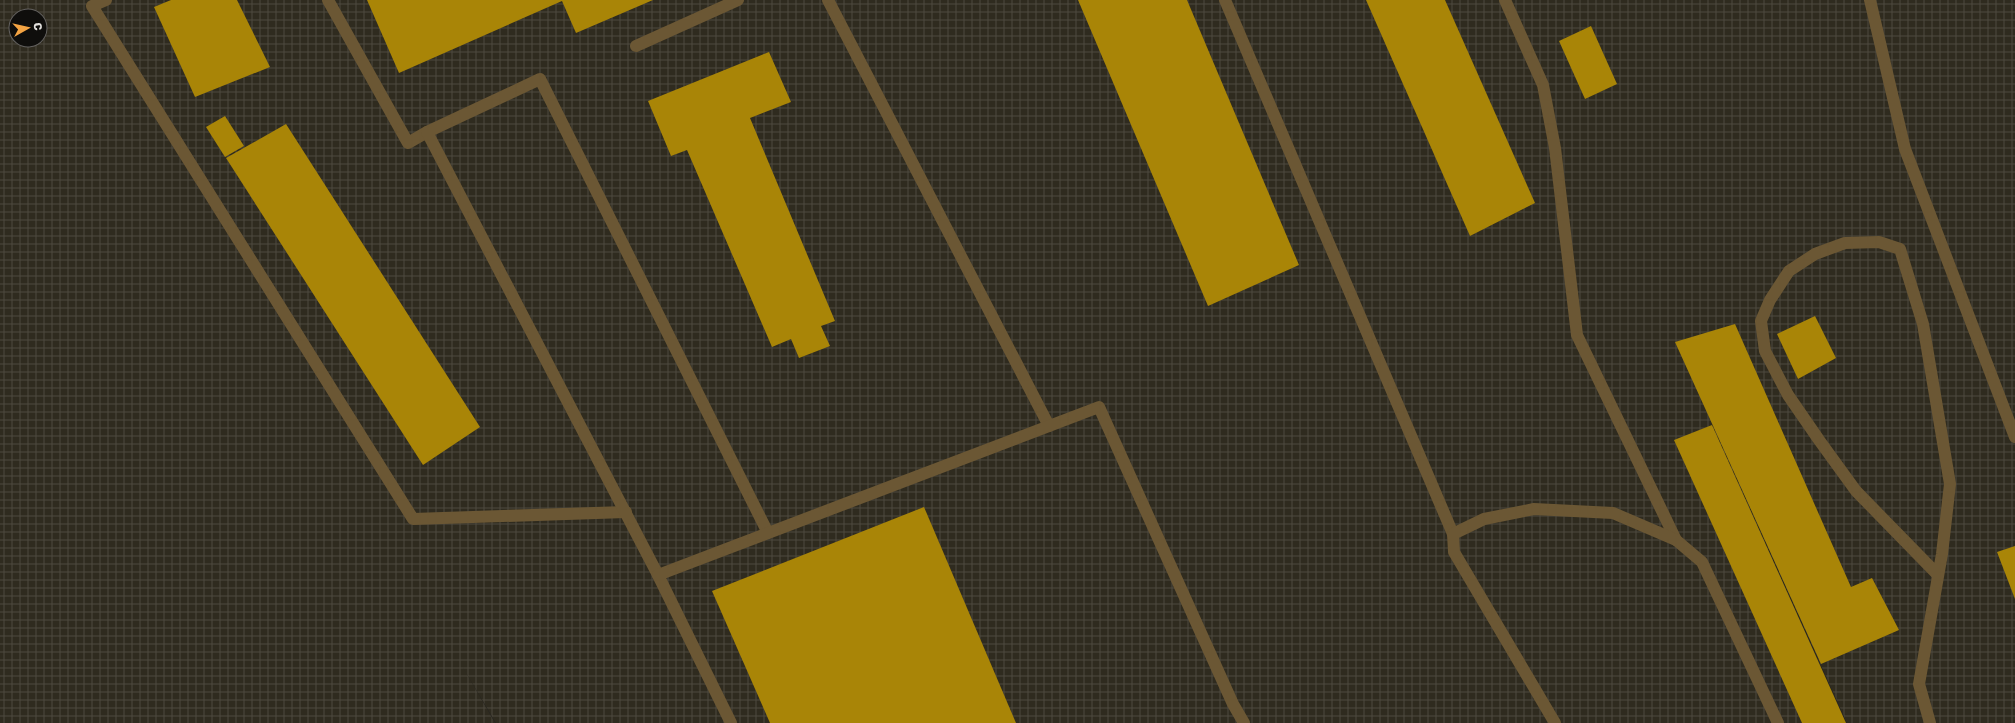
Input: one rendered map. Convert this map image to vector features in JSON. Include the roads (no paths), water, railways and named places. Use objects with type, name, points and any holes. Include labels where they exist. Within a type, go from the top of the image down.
[{"type":"lane","points":[[106,0],[92,6],[413,519],[626,512]]},
{"type":"lane","points":[[328,0],[408,143],[427,132],[540,79],[768,533]]},
{"type":"lane","points":[[636,46],[738,0]]},
{"type":"lane","points":[[828,0],[1049,426]]},
{"type":"lane","points":[[1225,0],[1453,534],[1454,552],[1555,723]]},
{"type":"lane","points":[[1505,0],[1544,85],[1555,148],[1577,334],[1676,540]]},
{"type":"lane","points":[[1870,0],[1905,149],[2015,437]]},
{"type":"lane","points":[[427,132],[626,512],[732,723]]},
{"type":"lane","points":[[1930,723],[1919,684],[1938,575],[1950,484],[1923,324],[1900,249],[1879,242],[1845,243],[1815,254],[1789,271],[1770,300],[1761,321],[1765,351],[1788,395],[1856,491],[1938,575]]},
{"type":"lane","points":[[658,575],[1099,407],[1232,704],[1244,723]]},
{"type":"lane","points":[[1453,534],[1484,519],[1534,509],[1613,513],[1676,540],[1702,562],[1778,723]]}]
